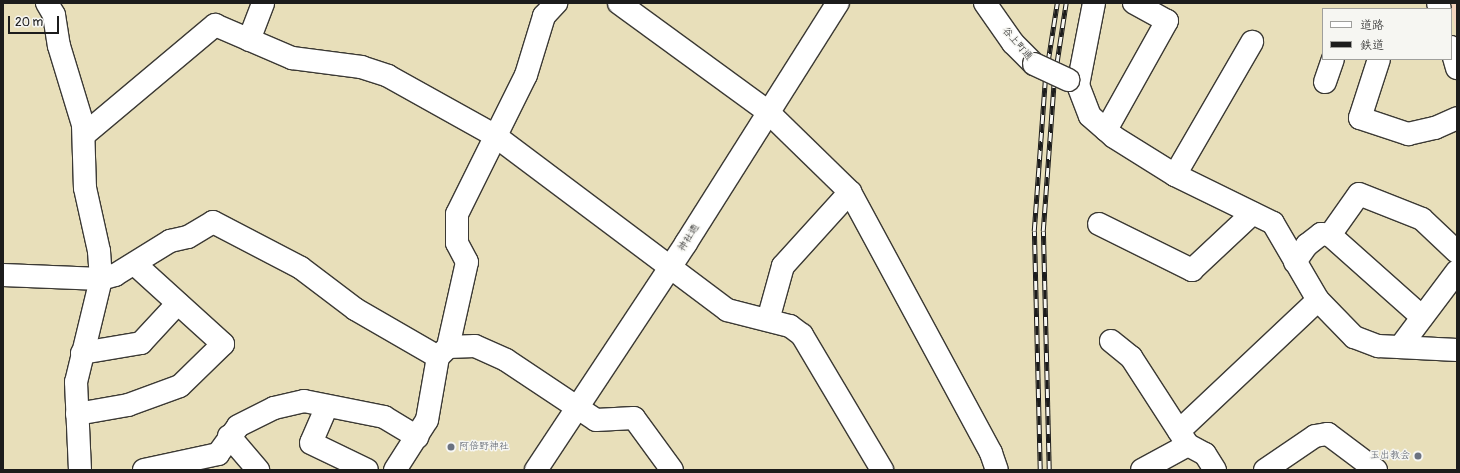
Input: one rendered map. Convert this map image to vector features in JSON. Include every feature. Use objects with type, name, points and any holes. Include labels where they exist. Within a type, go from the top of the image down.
[{"type":"street","points":[[47,3],[54,15],[59,46],[84,134],[85,188],[99,251],[101,279],[76,382],[80,470]]},
{"type":"street","points":[[249,40],[263,3]]},
{"type":"street","points":[[395,470],[427,420],[467,262],[457,243],[458,214],[494,135],[526,75],[544,16],[556,3]]},
{"type":"street","points":[[619,3],[767,111],[850,192],[991,452],[997,470]]},
{"type":"street","name":"神社通","points":[[536,470],[576,407],[669,269],[767,111],[838,3]]},
{"type":"street","name":"谷上町通","points":[[985,3],[1013,43],[1034,64],[1074,83]]},
{"type":"street","points":[[1094,3],[1074,83],[1090,116],[1106,130],[1175,174],[1273,223],[1318,300],[1354,337],[1378,346],[1456,348]]},
{"type":"street","points":[[1106,130],[1167,21],[1134,3]]},
{"type":"street","points":[[84,134],[215,25],[292,58],[361,67],[388,76],[494,135],[669,269],[727,310],[790,326],[802,334],[882,470]]},
{"type":"street","points":[[1175,174],[1252,42]]},
{"type":"street","points":[[1325,82],[1333,60]]},
{"type":"street","points":[[1379,60],[1360,118],[1408,134],[1435,128],[1457,118]]},
{"type":"street","points":[[768,320],[783,266],[850,192]]},
{"type":"street","points":[[1330,236],[1358,194],[1422,219],[1457,252]]},
{"type":"street","points":[[1099,224],[1192,270],[1253,214]]},
{"type":"street","points":[[3,275],[101,279],[136,265],[170,242],[188,238],[213,222],[223,224],[301,268],[355,308],[443,352],[475,346],[506,360],[596,420],[634,418],[672,470]]},
{"type":"street","points":[[1295,262],[1321,234],[1330,236],[1422,317]]},
{"type":"street","points":[[77,414],[128,405],[180,386],[223,344],[136,265]]},
{"type":"street","points":[[1400,347],[1457,271]]},
{"type":"street","points":[[1142,470],[1184,438],[1318,300]]},
{"type":"street","points":[[82,353],[141,343],[178,302]]},
{"type":"street","points":[[1111,341],[1131,357],[1184,438],[1206,454],[1215,470]]},
{"type":"street","points":[[144,470],[218,454],[229,436],[238,426],[274,408],[304,402],[384,417],[417,437]]},
{"type":"street","points":[[327,406],[311,443],[367,470]]},
{"type":"street","points":[[1265,470],[1315,436],[1328,434],[1376,470]]},
{"type":"street","points":[[229,436],[258,470]]},
{"type":"shaded area","points":[[1449,3],[1457,3],[1457,36],[1452,8]]},
{"type":"railway","points":[[1040,470],[1034,231],[1045,80],[1057,3]]},
{"type":"railway","points":[[1049,470],[1043,231],[1054,81],[1066,3]]},
{"type":"place","name":"阿倍野神社","points":[[451,447]]},
{"type":"place","name":"玉出教会","points":[[1418,456]]}]
